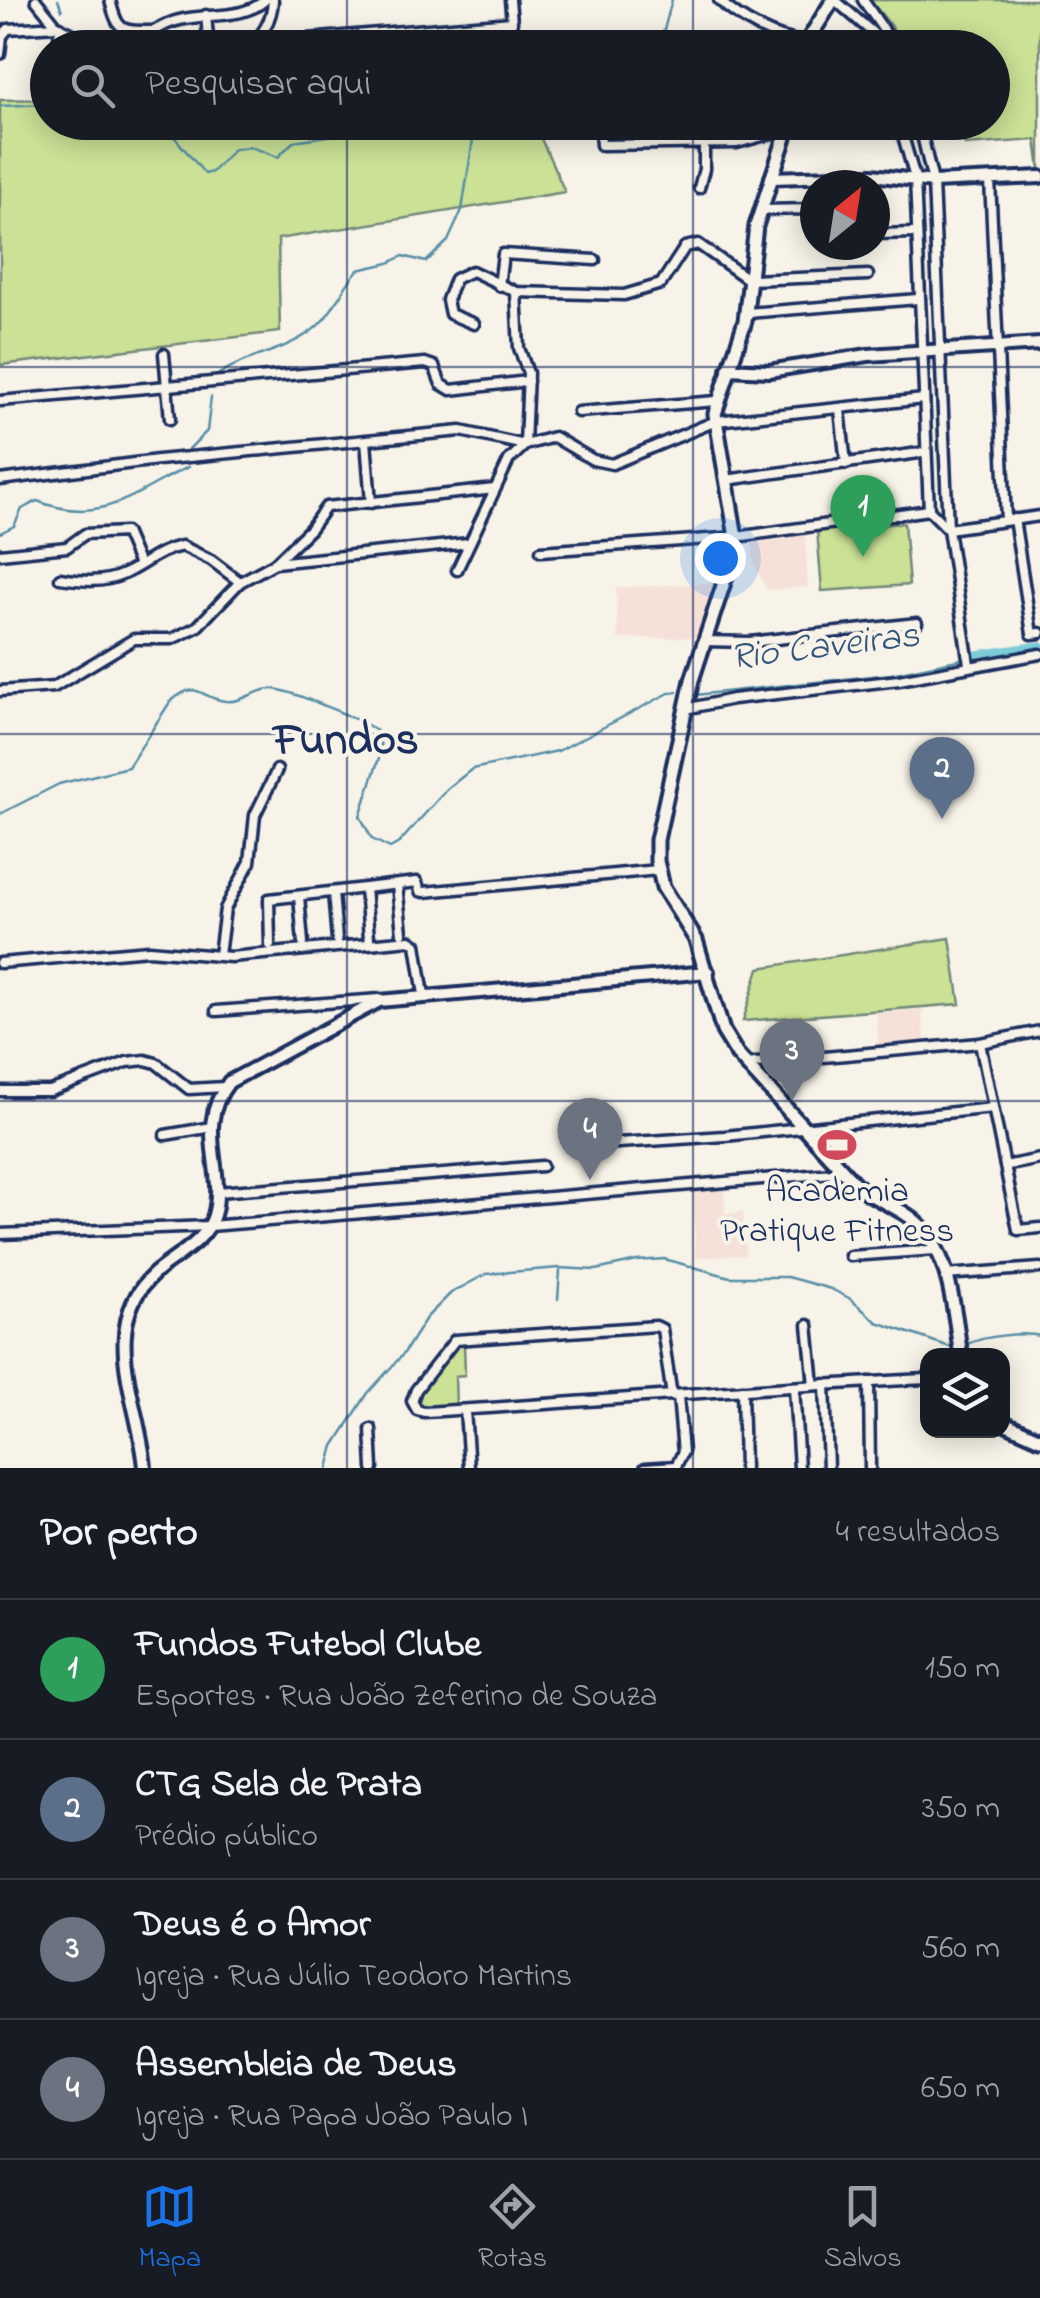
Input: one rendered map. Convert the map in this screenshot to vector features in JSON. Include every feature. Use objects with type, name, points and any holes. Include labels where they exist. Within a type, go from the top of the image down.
[{"type":"main road","points":[[814,30],[834,0]]},
{"type":"main road","points":[[784,140],[760,210],[747,313],[717,401],[716,422],[736,536],[685,709],[657,832],[658,870],[667,895],[696,940],[723,1031],[745,1064],[844,1172],[872,1197],[918,1223],[945,1274],[959,1348]]},
{"type":"main road","points":[[1010,1425],[1040,1438]]},
{"type":"street","points":[[36,0],[65,30]]},
{"type":"street","points":[[110,0],[116,24],[121,28],[157,30],[206,14],[250,10],[265,0]]},
{"type":"street","points":[[262,30],[273,0]]},
{"type":"street","points":[[421,30],[512,22],[510,0]]},
{"type":"street","points":[[719,0],[767,30]]},
{"type":"street","points":[[834,0],[868,30]]},
{"type":"street","points":[[862,0],[883,30]]},
{"type":"street","points":[[206,14],[208,30]]},
{"type":"street","points":[[0,54],[2,36],[8,29],[59,27]]},
{"type":"street","points":[[600,140],[600,144],[704,145],[750,140]]},
{"type":"street","points":[[904,140],[915,178],[928,510],[948,529]]},
{"type":"street","points":[[923,140],[933,182],[948,529],[969,664]]},
{"type":"street","points":[[698,188],[704,169],[704,145]]},
{"type":"street","points":[[771,178],[872,175],[933,182],[1040,177]]},
{"type":"street","points":[[990,180],[1010,520],[1036,633]]},
{"type":"street","points":[[760,210],[800,209]]},
{"type":"street","points":[[890,234],[916,233]]},
{"type":"street","points":[[474,324],[461,321],[448,310],[454,279],[472,271],[516,292],[618,296],[650,290],[666,280],[685,247],[693,244],[702,245],[749,280],[868,275]]},
{"type":"street","points":[[499,286],[503,254],[595,260]]},
{"type":"street","points":[[457,570],[512,455],[525,444],[528,372],[519,348],[516,292]]},
{"type":"street","points":[[747,313],[918,299]]},
{"type":"street","points":[[728,369],[769,371],[820,360],[1040,344]]},
{"type":"street","points":[[164,354],[170,419]]},
{"type":"street","points":[[0,402],[425,363],[434,366],[441,384],[451,390],[528,381]]},
{"type":"street","points":[[0,480],[158,460],[466,431],[525,444],[554,437],[600,463],[612,464],[716,422],[924,399]]},
{"type":"street","points":[[578,412],[717,401]]},
{"type":"street","points":[[840,410],[846,464]]},
{"type":"street","points":[[366,441],[371,503]]},
{"type":"street","points":[[726,480],[926,452]]},
{"type":"street","points":[[0,691],[54,687],[134,639],[172,639],[192,630],[240,582],[275,563],[306,534],[326,507],[495,490]]},
{"type":"street","points":[[542,550],[736,536],[928,510]]},
{"type":"street","points":[[948,529],[1040,516]]},
{"type":"street","points":[[0,554],[67,548],[85,534],[125,532],[139,565]]},
{"type":"street","points":[[275,563],[470,543]]},
{"type":"street","points":[[60,578],[107,580],[182,546],[240,582]]},
{"type":"street","points":[[703,642],[750,642],[918,623]]},
{"type":"street","points":[[685,709],[899,680],[969,664],[1040,654]]},
{"type":"street","points":[[219,954],[226,909],[250,862],[254,820],[277,770]]},
{"type":"street","points":[[270,946],[269,899],[417,882],[424,892],[658,870]]},
{"type":"street","points":[[397,884],[402,933]]},
{"type":"street","points":[[364,888],[370,938]]},
{"type":"street","points":[[333,892],[336,940]]},
{"type":"street","points":[[299,896],[303,943]]},
{"type":"street","points":[[0,963],[149,950],[231,957],[410,940],[416,944],[424,996]]},
{"type":"street","points":[[216,1012],[708,972]]},
{"type":"street","points":[[145,1468],[123,1337],[135,1297],[210,1226],[218,1192],[210,1146],[224,1087],[238,1075],[376,1002],[390,999]]},
{"type":"street","points":[[745,1064],[980,1043],[1040,1031]]},
{"type":"street","points":[[980,1043],[1018,1230],[1040,1228]]},
{"type":"street","points":[[0,1091],[50,1091],[127,1062],[144,1060],[156,1063],[189,1089],[224,1087]]},
{"type":"street","points":[[604,1144],[993,1108]]},
{"type":"street","points":[[165,1135],[212,1127]]},
{"type":"street","points":[[1005,1166],[1040,1159]]},
{"type":"street","points":[[218,1192],[542,1166]]},
{"type":"street","points":[[0,1234],[210,1226],[844,1172]]},
{"type":"street","points":[[850,1256],[935,1250]]},
{"type":"street","points":[[945,1274],[1040,1268]]},
{"type":"street","points":[[645,1468],[676,1467],[684,1452],[675,1396],[662,1329],[656,1326],[455,1340],[416,1390],[412,1401],[416,1410],[465,1410],[675,1396],[820,1384],[920,1380]]},
{"type":"street","points":[[808,1326],[820,1384],[828,1468]]},
{"type":"street","points":[[869,1382],[870,1468]]},
{"type":"street","points":[[794,1387],[800,1468]]},
{"type":"street","points":[[742,1390],[744,1468]]},
{"type":"street","points":[[465,1410],[469,1468]]},
{"type":"street","points":[[371,1429],[373,1468]]},
{"type":"shaded area","points":[[805,533],[808,587],[767,590],[754,565],[752,543]]},
{"type":"shaded area","points":[[720,582],[700,637],[618,639],[616,588]]},
{"type":"shaded area","points":[[922,1009],[925,1044],[879,1048],[876,1013]]},
{"type":"shaded area","points":[[724,1187],[725,1213],[743,1212],[746,1255],[696,1258],[692,1189]]},
{"type":"green space","points":[[870,0],[1040,0],[1040,169],[1036,140],[965,145],[963,140],[1010,140],[1010,30],[892,27]]},
{"type":"green space","points":[[30,99],[30,140],[542,140],[565,192],[278,239],[280,332],[0,365],[0,100]]},
{"type":"green space","points":[[904,523],[909,585],[822,591],[817,530]]},
{"type":"green space","points":[[950,938],[960,1004],[743,1021],[759,968]]},
{"type":"green space","points":[[464,1342],[465,1375],[455,1376],[456,1407],[420,1409],[415,1402],[419,1391],[455,1344]]},
{"type":"waterway","points":[[58,0],[62,10]]},
{"type":"waterway","points":[[664,30],[672,0]]},
{"type":"waterway","points":[[0,106],[30,105]]},
{"type":"waterway","points":[[177,140],[205,174],[212,172],[234,149],[251,147],[278,157],[300,140]]},
{"type":"waterway","points":[[216,376],[310,332],[325,318],[358,270],[403,256],[426,262],[448,241],[462,210],[473,140]]},
{"type":"waterway","points":[[188,450],[207,431],[211,397]]},
{"type":"waterway","points":[[0,533],[14,526],[22,509],[37,501],[60,508],[99,508],[116,504],[188,467]]},
{"type":"waterway","name":"Rio Caveiras","points":[[977,656],[1040,647]]},
{"type":"waterway","name":"Rio Caveiras","points":[[695,695],[891,674],[962,659]]},
{"type":"waterway","name":"Rio Caveiras","points":[[0,814],[59,784],[128,767],[170,702],[187,691],[232,701],[271,689],[326,706],[379,733],[381,752],[360,816],[372,839],[390,848],[472,769],[558,751],[677,692]]},
{"type":"waterway","points":[[328,1468],[334,1446],[368,1393],[404,1353],[426,1318],[451,1293],[486,1274],[559,1268],[596,1270],[664,1259],[730,1277],[787,1277],[831,1289],[849,1298],[877,1322],[953,1348]]},
{"type":"waterway","points":[[558,1299],[560,1271]]},
{"type":"waterway","points":[[966,1345],[1002,1336],[1040,1336]]},
{"type":"place","name":"Fundos Futebol Clube","points":[[863,557]]},
{"type":"place","name":"CTG Sela de Prata","points":[[942,819]]},
{"type":"place","name":"Deus é o Amor","points":[[792,1101]]},
{"type":"place","name":"Academia Pratique Fitness","points":[[837,1145]]},
{"type":"place","name":"Assembleia de Deus","points":[[590,1180]]},
{"type":"district","name":"Fundos","points":[[346,742]]}]
